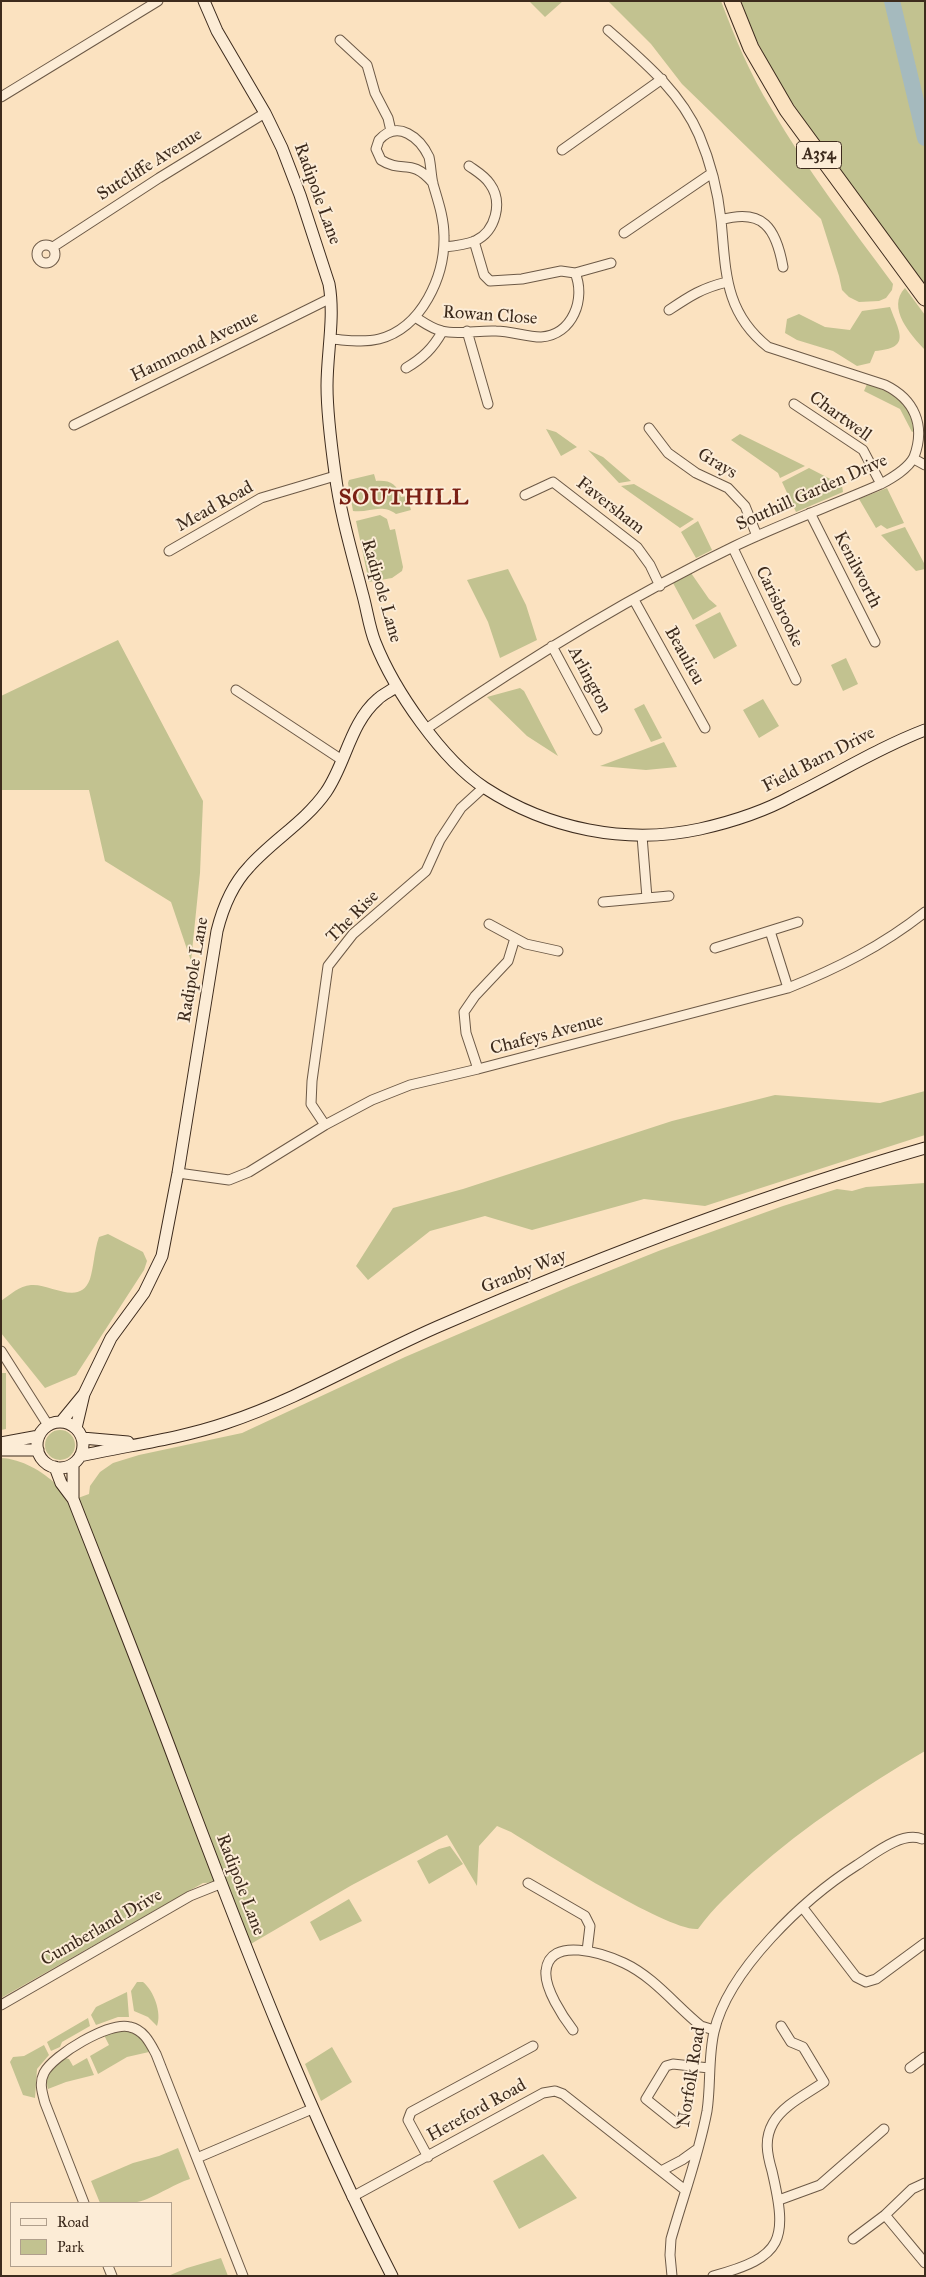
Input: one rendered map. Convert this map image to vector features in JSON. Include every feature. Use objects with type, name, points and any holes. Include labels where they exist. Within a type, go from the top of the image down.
[{"type":"highway","name":"A354","points":[[732,1],[751,48],[787,110],[925,298]]},
{"type":"street","points":[[1,96],[158,1]]},
{"type":"street","name":"Radipole Lane","points":[[61,1422],[84,1394],[111,1338],[144,1293],[161,1258],[178,1173],[215,940],[223,908],[234,885],[249,866],[314,806],[327,791],[359,722],[377,699],[397,686],[374,641],[352,555],[335,476],[327,386],[331,298],[316,241],[282,148],[265,113],[234,62],[204,1]]},
{"type":"street","name":"Southill Garden Drive","points":[[426,730],[552,646],[634,600],[757,536],[881,484],[899,473],[914,459],[920,430],[918,416],[911,402],[899,392],[885,385],[768,347],[752,335],[738,315],[727,282],[721,220],[712,173],[700,137],[687,110],[662,79],[608,30]]},
{"type":"street","points":[[340,40],[362,58],[367,65],[375,93],[388,118],[391,131]]},
{"type":"street","points":[[562,150],[662,79]]},
{"type":"street","name":"Sutcliffe Avenue","points":[[52,247],[265,113]]},
{"type":"street","points":[[330,338],[358,342],[381,338],[400,328],[415,316],[428,299],[442,267],[444,247],[441,210],[433,183],[429,157],[422,144],[404,131],[391,131],[379,140],[376,149],[379,158],[390,164],[424,172],[433,183]]},
{"type":"street","points":[[444,247],[474,241],[485,234],[493,223],[496,201],[490,183],[469,166]]},
{"type":"street","points":[[624,234],[712,173]]},
{"type":"street","points":[[721,220],[735,216],[749,217],[767,225],[775,234],[783,267]]},
{"type":"street","name":"Rowan Close","points":[[474,241],[484,275],[490,281],[522,279],[561,271],[575,273],[611,263]]},
{"type":"street","name":"Rowan Close","points":[[415,316],[442,332],[509,331],[542,337],[553,334],[572,319],[577,310],[579,282],[575,273]]},
{"type":"street","points":[[670,310],[680,301],[706,287],[727,282]]},
{"type":"street","name":"Hammond Avenue","points":[[74,425],[331,298]]},
{"type":"street","points":[[467,331],[488,404]]},
{"type":"street","points":[[406,368],[422,359],[433,347],[442,332]]},
{"type":"street","name":"Chartwell","points":[[794,404],[863,450],[881,484]]},
{"type":"street","name":"Grays","points":[[649,428],[668,453],[696,473],[728,488],[745,506],[757,536]]},
{"type":"street","points":[[914,459],[925,465]]},
{"type":"street","name":"Mead Road","points":[[169,551],[261,498],[335,476]]},
{"type":"street","name":"Faversham","points":[[525,495],[553,482],[637,547],[650,565],[660,586]]},
{"type":"street","name":"Kenilworth","points":[[810,513],[875,642]]},
{"type":"street","name":"Carisbrooke","points":[[733,548],[796,680]]},
{"type":"street","name":"Beaulieu","points":[[634,600],[705,728]]},
{"type":"street","name":"Arlington","points":[[552,646],[597,730]]},
{"type":"street","name":"Field Barn Drive","points":[[397,686],[426,730],[459,766],[484,787],[536,814],[566,825],[611,834],[642,836],[673,834],[704,828],[745,815],[790,797],[884,746],[925,730]]},
{"type":"street","points":[[236,690],[342,760]]},
{"type":"street","name":"The Rise","points":[[325,1125],[311,1104],[312,1081],[328,966],[353,934],[426,870],[440,840],[461,808],[484,787]]},
{"type":"street","points":[[642,836],[647,898]]},
{"type":"street","points":[[603,902],[669,896]]},
{"type":"street","name":"Chafeys Avenue","points":[[178,1173],[229,1180],[249,1172],[325,1125],[372,1100],[410,1085],[788,988],[825,973],[893,937],[925,912]]},
{"type":"street","points":[[715,948],[798,922]]},
{"type":"street","points":[[489,924],[526,944],[558,951]]},
{"type":"street","points":[[770,931],[788,988]]},
{"type":"street","points":[[478,1069],[466,1033],[464,1012],[475,996],[508,961],[515,938]]},
{"type":"street","name":"Granby Way","points":[[77,1460],[142,1443],[181,1436],[227,1423],[284,1400],[444,1324],[621,1251],[756,1201],[925,1148]]},
{"type":"street","points":[[1,1350],[48,1425]]},
{"type":"street","name":"Radipole Lane","points":[[79,1433],[84,1394]]},
{"type":"street","points":[[61,1422],[79,1433],[83,1446],[77,1460],[65,1467],[55,1467],[43,1460],[38,1450],[39,1436],[48,1425],[61,1422]]},
{"type":"street","name":"Granby Way","points":[[79,1433],[142,1443]]},
{"type":"street","points":[[1,1443],[39,1436]]},
{"type":"street","points":[[1,1450],[38,1450]]},
{"type":"street","name":"Radipole Lane","points":[[73,1500],[77,1460]]},
{"type":"street","name":"Radipole Lane","points":[[55,1467],[61,1483],[73,1500],[180,1774],[220,1884],[312,2109],[352,2197],[392,2276]]},
{"type":"street","name":"Norfolk Road","points":[[672,2276],[670,2255],[672,2239],[707,2109],[709,2068],[714,2030],[724,2003],[739,1977],[780,1928],[844,1874],[881,1850],[908,1837],[924,1838]]},
{"type":"street","points":[[528,1883],[585,1916],[590,1926],[587,1951]]},
{"type":"street","name":"Cumberland Drive","points":[[1,2005],[190,1896],[220,1884]]},
{"type":"street","points":[[803,1908],[856,1977],[866,1982],[876,1979],[925,1943]]},
{"type":"street","points":[[573,2030],[562,2016],[546,1972],[548,1964],[556,1953],[570,1949],[587,1951],[612,1958],[638,1971],[701,2026],[714,2030]]},
{"type":"street","points":[[84,2202],[44,2100],[42,2080],[45,2071],[52,2062],[75,2047],[109,2028],[130,2026],[140,2031],[149,2041],[243,2276]]},
{"type":"street","points":[[713,2276],[742,2268],[760,2260],[773,2247],[780,2227],[778,2200],[767,2154],[767,2144],[772,2125],[785,2110],[824,2082],[803,2047],[791,2042],[781,2026]]},
{"type":"street","points":[[428,2157],[408,2120],[411,2112],[533,2046]]},
{"type":"street","points":[[910,2068],[925,2057]]},
{"type":"street","points":[[676,2123],[646,2099],[666,2066],[673,2064],[709,2068]]},
{"type":"street","name":"Hereford Road","points":[[352,2197],[428,2157],[543,2092],[555,2091],[563,2094],[685,2190]]},
{"type":"street","points":[[197,2158],[312,2109]]},
{"type":"street","points":[[778,2200],[820,2185],[884,2129]]},
{"type":"street","points":[[661,2171],[696,2150]]},
{"type":"street","points":[[853,2239],[885,2215],[912,2189],[925,2183]]},
{"type":"street","points":[[885,2215],[925,2263]]},
{"type":"green space","points":[[529,1],[563,1],[545,17]]},
{"type":"green space","points":[[608,1],[721,1],[737,42],[763,95],[799,154],[893,284],[892,290],[886,298],[879,301],[859,302],[849,297],[842,290],[821,219],[682,84],[651,44]]},
{"type":"green space","points":[[741,1],[925,1],[925,286],[837,166],[770,67],[749,24]]},
{"type":"green space","points":[[905,288],[925,315],[925,350],[913,337],[899,312],[900,296]]},
{"type":"green space","points":[[890,307],[900,337],[894,346],[875,351],[870,363],[857,366],[833,351],[797,340],[785,333],[787,319],[799,314],[825,327],[850,330],[862,311]]},
{"type":"green space","points":[[867,384],[899,399],[909,412],[914,431],[912,432],[900,409],[864,391]]},
{"type":"green space","points":[[546,429],[556,432],[577,447],[561,456]]},
{"type":"green space","points":[[740,434],[805,466],[780,478],[778,473],[731,440]]},
{"type":"green space","points":[[588,450],[603,457],[631,481],[619,483]]},
{"type":"green space","points":[[809,468],[842,485],[843,492],[796,512],[782,482]]},
{"type":"green space","points":[[374,474],[376,481],[385,481],[392,484],[401,497],[407,496],[411,510],[396,514],[385,509],[353,511],[349,480]]},
{"type":"green space","points":[[634,484],[694,519],[680,528],[621,486]]},
{"type":"green space","points":[[887,488],[904,523],[887,529],[881,525],[876,528],[859,499]]},
{"type":"green space","points":[[380,515],[387,519],[390,530],[395,529],[403,567],[402,571],[392,578],[369,582],[356,521]]},
{"type":"green space","points":[[698,521],[712,550],[696,558],[681,532]]},
{"type":"green space","points":[[905,527],[925,565],[925,569],[916,571],[881,535]]},
{"type":"green space","points":[[508,569],[526,605],[537,640],[500,658],[488,622],[467,580]]},
{"type":"green space","points":[[691,573],[709,599],[717,606],[693,620],[673,583]]},
{"type":"green space","points":[[720,612],[737,646],[714,659],[695,625]]},
{"type":"green space","points":[[118,640],[203,801],[200,873],[191,961],[171,902],[105,861],[89,790],[1,790],[1,696]]},
{"type":"green space","points":[[846,658],[858,684],[843,691],[831,665]]},
{"type":"green space","points":[[520,688],[524,691],[558,756],[527,736],[487,697]]},
{"type":"green space","points":[[763,699],[779,726],[759,738],[743,710]]},
{"type":"green space","points":[[644,704],[662,738],[651,742],[634,709]]},
{"type":"green space","points":[[664,742],[677,767],[646,770],[600,766]]},
{"type":"green space","points":[[925,1091],[925,1135],[705,1206],[644,1199],[532,1230],[485,1216],[430,1231],[368,1280],[356,1266],[393,1208],[463,1189],[672,1121],[775,1095],[880,1103]]},
{"type":"green space","points":[[925,1183],[925,1751],[880,1778],[794,1838],[731,1892],[698,1929],[661,1918],[634,1905],[511,1832],[497,1826],[479,1846],[477,1886],[447,1835],[352,1885],[249,1945],[225,1882],[203,1883],[1,1998],[1,1458],[24,1463],[45,1475],[57,1485],[67,1502],[89,1494],[90,1486],[100,1472],[113,1463],[139,1455],[242,1433],[405,1357],[661,1250],[783,1206],[837,1189],[852,1191],[866,1187]]},
{"type":"green space","points":[[108,1234],[143,1252],[147,1261],[144,1270],[76,1375],[45,1388],[1,1333],[1,1301],[19,1289],[31,1285],[39,1285],[72,1293],[79,1291],[85,1287],[90,1279],[99,1237]]},
{"type":"green space","points":[[1,1373],[6,1373],[6,1429],[1,1430]]},
{"type":"green space","points":[[60,1430],[71,1434],[75,1445],[71,1456],[60,1460],[49,1456],[45,1445],[49,1434]]},
{"type":"green space","points":[[450,1846],[463,1864],[429,1884],[417,1861],[439,1849]]},
{"type":"green space","points":[[349,1899],[362,1921],[320,1941],[310,1922]]},
{"type":"green space","points":[[137,1982],[143,1982],[154,1996],[158,2009],[157,2026],[148,2017],[134,2011],[131,1991]]},
{"type":"green space","points":[[127,1992],[129,2017],[118,2017],[96,2025],[91,2015],[96,2007]]},
{"type":"green space","points":[[88,2018],[90,2026],[62,2042],[60,2047],[51,2051],[47,2042]]},
{"type":"green space","points":[[124,2030],[140,2037],[149,2052],[127,2057],[98,2074],[90,2056],[109,2045],[104,2035]]},
{"type":"green space","points":[[44,2045],[49,2055],[37,2069],[35,2098],[23,2095],[10,2062],[13,2057],[24,2056]]},
{"type":"green space","points":[[332,2047],[352,2082],[321,2101],[305,2064]]},
{"type":"green space","points":[[65,2058],[69,2059],[73,2066],[87,2058],[94,2075],[48,2089],[47,2079],[51,2070]]},
{"type":"green space","points":[[178,2148],[190,2179],[142,2201],[100,2202],[91,2181],[133,2163],[159,2156]]},
{"type":"green space","points":[[543,2154],[577,2198],[519,2229],[493,2181]]},
{"type":"green space","points":[[221,2258],[228,2276],[168,2276],[187,2268]]},
{"type":"waterway","points":[[892,1],[925,138]]},
{"type":"district","name":"SOUTHILL","points":[[404,499]]}]
